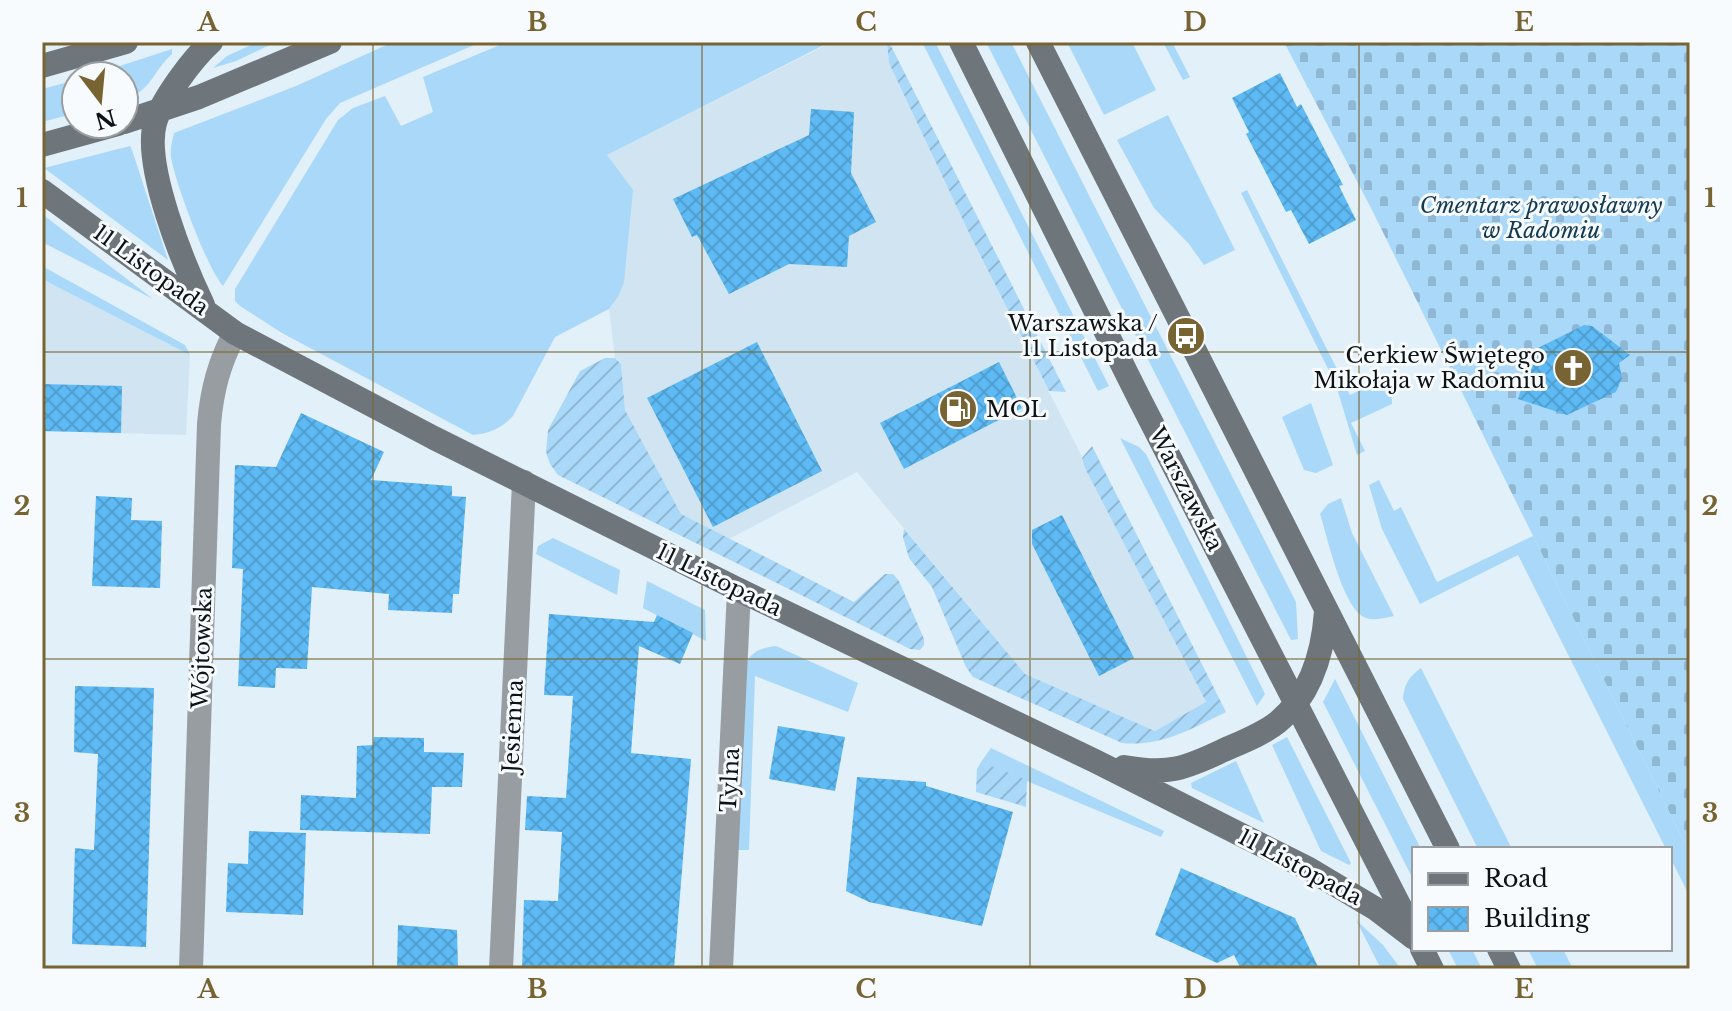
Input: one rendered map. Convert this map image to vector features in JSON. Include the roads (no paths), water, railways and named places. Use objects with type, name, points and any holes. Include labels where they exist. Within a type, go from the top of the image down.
[{"type":"main road","points":[[42,66],[126,42]]},
{"type":"main road","points":[[205,308],[183,263],[160,184],[154,132],[155,121],[189,66],[211,42]]},
{"type":"main road","points":[[140,117],[258,74],[330,42]]},
{"type":"main road","name":"Warszawska","points":[[961,42],[1412,932]]},
{"type":"main road","points":[[1038,42],[1447,847]]},
{"type":"main road","name":"11 Listopada","points":[[42,191],[235,333],[739,590],[1095,761],[1328,878],[1412,935]]},
{"type":"main road","points":[[1095,761],[1153,772],[1172,771],[1259,734],[1278,722],[1296,704],[1319,657],[1326,612]]},
{"type":"main road","points":[[1423,951],[1432,969]]},
{"type":"main road","points":[[1500,951],[1509,969]]},
{"type":"street","name":"Wójtowska","points":[[191,969],[209,424],[218,369],[235,333]]},
{"type":"street","name":"Jesienna","points":[[501,969],[524,482]]},
{"type":"street","name":"Tylna","points":[[721,969],[739,590]]},
{"type":"place","name":"Warszawska / 11 Listopada","points":[[1186,336]]},
{"type":"place","name":"Cerkiew Świętego Mikołaja w Radomiu","points":[[1573,368]]},
{"type":"place","name":"MOL","points":[[958,409]]},
{"type":"park label","name":"Cmentarz prawosławny w Radomiu","points":[[1541,218]]}]
